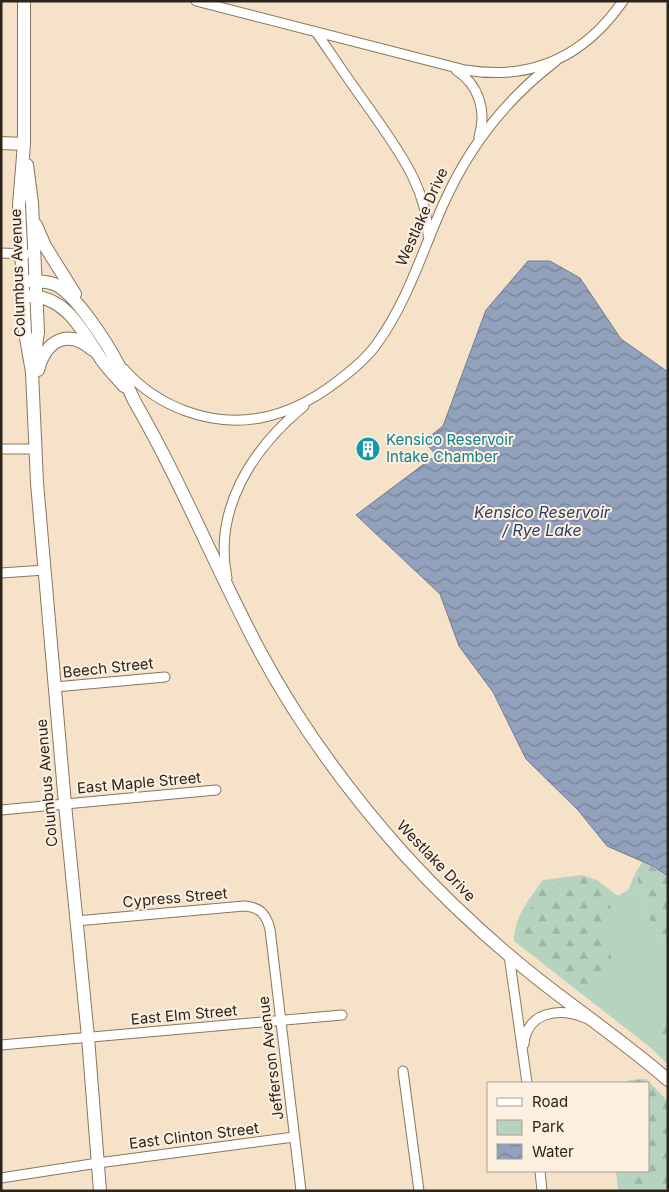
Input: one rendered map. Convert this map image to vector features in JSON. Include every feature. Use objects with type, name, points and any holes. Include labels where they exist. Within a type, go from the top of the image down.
[{"type":"street","name":"Columbus Avenue","points":[[24,1],[24,144],[19,205],[25,332],[32,372],[35,450],[100,1191]]},
{"type":"street","name":"Westlake Drive","points":[[196,1],[447,66],[484,73],[501,74],[539,68],[556,61]]},
{"type":"street","name":"Westlake Drive","points":[[240,611],[228,581],[223,543],[225,524],[231,504],[250,466],[273,433],[293,414],[361,362],[376,346],[397,311],[451,188],[478,140],[521,89],[600,29],[623,1]]},
{"type":"street","points":[[316,32],[407,165],[425,209],[428,240]]},
{"type":"street","points":[[447,66],[466,76],[478,96],[482,108],[478,140]]},
{"type":"street","points":[[1,143],[24,144]]},
{"type":"street","name":"Columbus Avenue","points":[[24,144],[32,203],[38,332],[32,372]]},
{"type":"street","points":[[32,203],[35,220],[45,246],[97,330],[107,356]]},
{"type":"street","points":[[1,253],[34,255]]},
{"type":"street","points":[[22,281],[36,281],[53,284],[62,288],[70,294],[97,330]]},
{"type":"street","points":[[23,296],[36,296],[54,302],[70,314],[107,356]]},
{"type":"street","points":[[33,392],[43,356],[54,343],[69,338],[78,340],[107,356]]},
{"type":"street","name":"Westlake Drive","points":[[107,356],[145,390],[161,400],[198,415],[238,420],[261,418],[284,411],[326,390]]},
{"type":"street","name":"Westlake Drive","points":[[107,356],[155,438],[257,646],[296,711],[335,769],[358,799],[427,878],[509,955],[668,1080]]},
{"type":"street","points":[[1,449],[35,450]]},
{"type":"street","points":[[1,574],[45,570]]},
{"type":"street","name":"Beech Street","points":[[55,687],[164,677]]},
{"type":"street","name":"East Maple Street","points":[[1,810],[216,790]]},
{"type":"street","name":"Cypress Street","points":[[76,921],[244,906],[259,909],[264,913],[268,922]]},
{"type":"street","name":"Jefferson Avenue","points":[[268,922],[301,1191]]},
{"type":"street","points":[[509,955],[527,1082]]},
{"type":"street","points":[[523,1054],[525,1036],[530,1027],[546,1014],[567,1012],[597,1024]]},
{"type":"street","name":"East Elm Street","points":[[1,1045],[342,1014]]},
{"type":"street","points":[[403,1071],[419,1191]]},
{"type":"street","name":"East Clinton Street","points":[[1,1178],[294,1137]]},
{"type":"street","points":[[540,1172],[542,1191]]},
{"type":"green space","points":[[643,861],[668,876],[668,947],[648,917],[641,897],[636,872]]},
{"type":"green space","points":[[636,872],[641,897],[648,917],[668,947],[668,1015],[660,1033],[668,1041],[668,1065],[651,1048],[514,941],[519,916],[543,880],[582,875],[597,880],[618,896],[628,890]]},
{"type":"green space","points":[[587,877],[606,894],[611,908],[607,935],[612,963],[607,979],[600,989],[590,991],[528,942],[520,930],[542,887]]},
{"type":"green space","points":[[668,1015],[668,1041],[660,1033]]},
{"type":"green space","points":[[646,1079],[649,1082],[628,1082],[629,1080]]},
{"type":"green space","points":[[649,1082],[668,1101],[668,1191],[618,1191],[616,1172],[649,1172]]},
{"type":"water","name":"Kensico Reservoir / Rye Lake","points":[[528,261],[550,261],[580,278],[621,339],[668,372],[668,876],[653,866],[607,846],[578,810],[526,759],[493,692],[459,646],[440,594],[356,515],[436,455],[424,441],[443,426],[486,310]]},
{"type":"place","name":"Kensico Reservoir Intake Chamber","points":[[368,449]]}]
